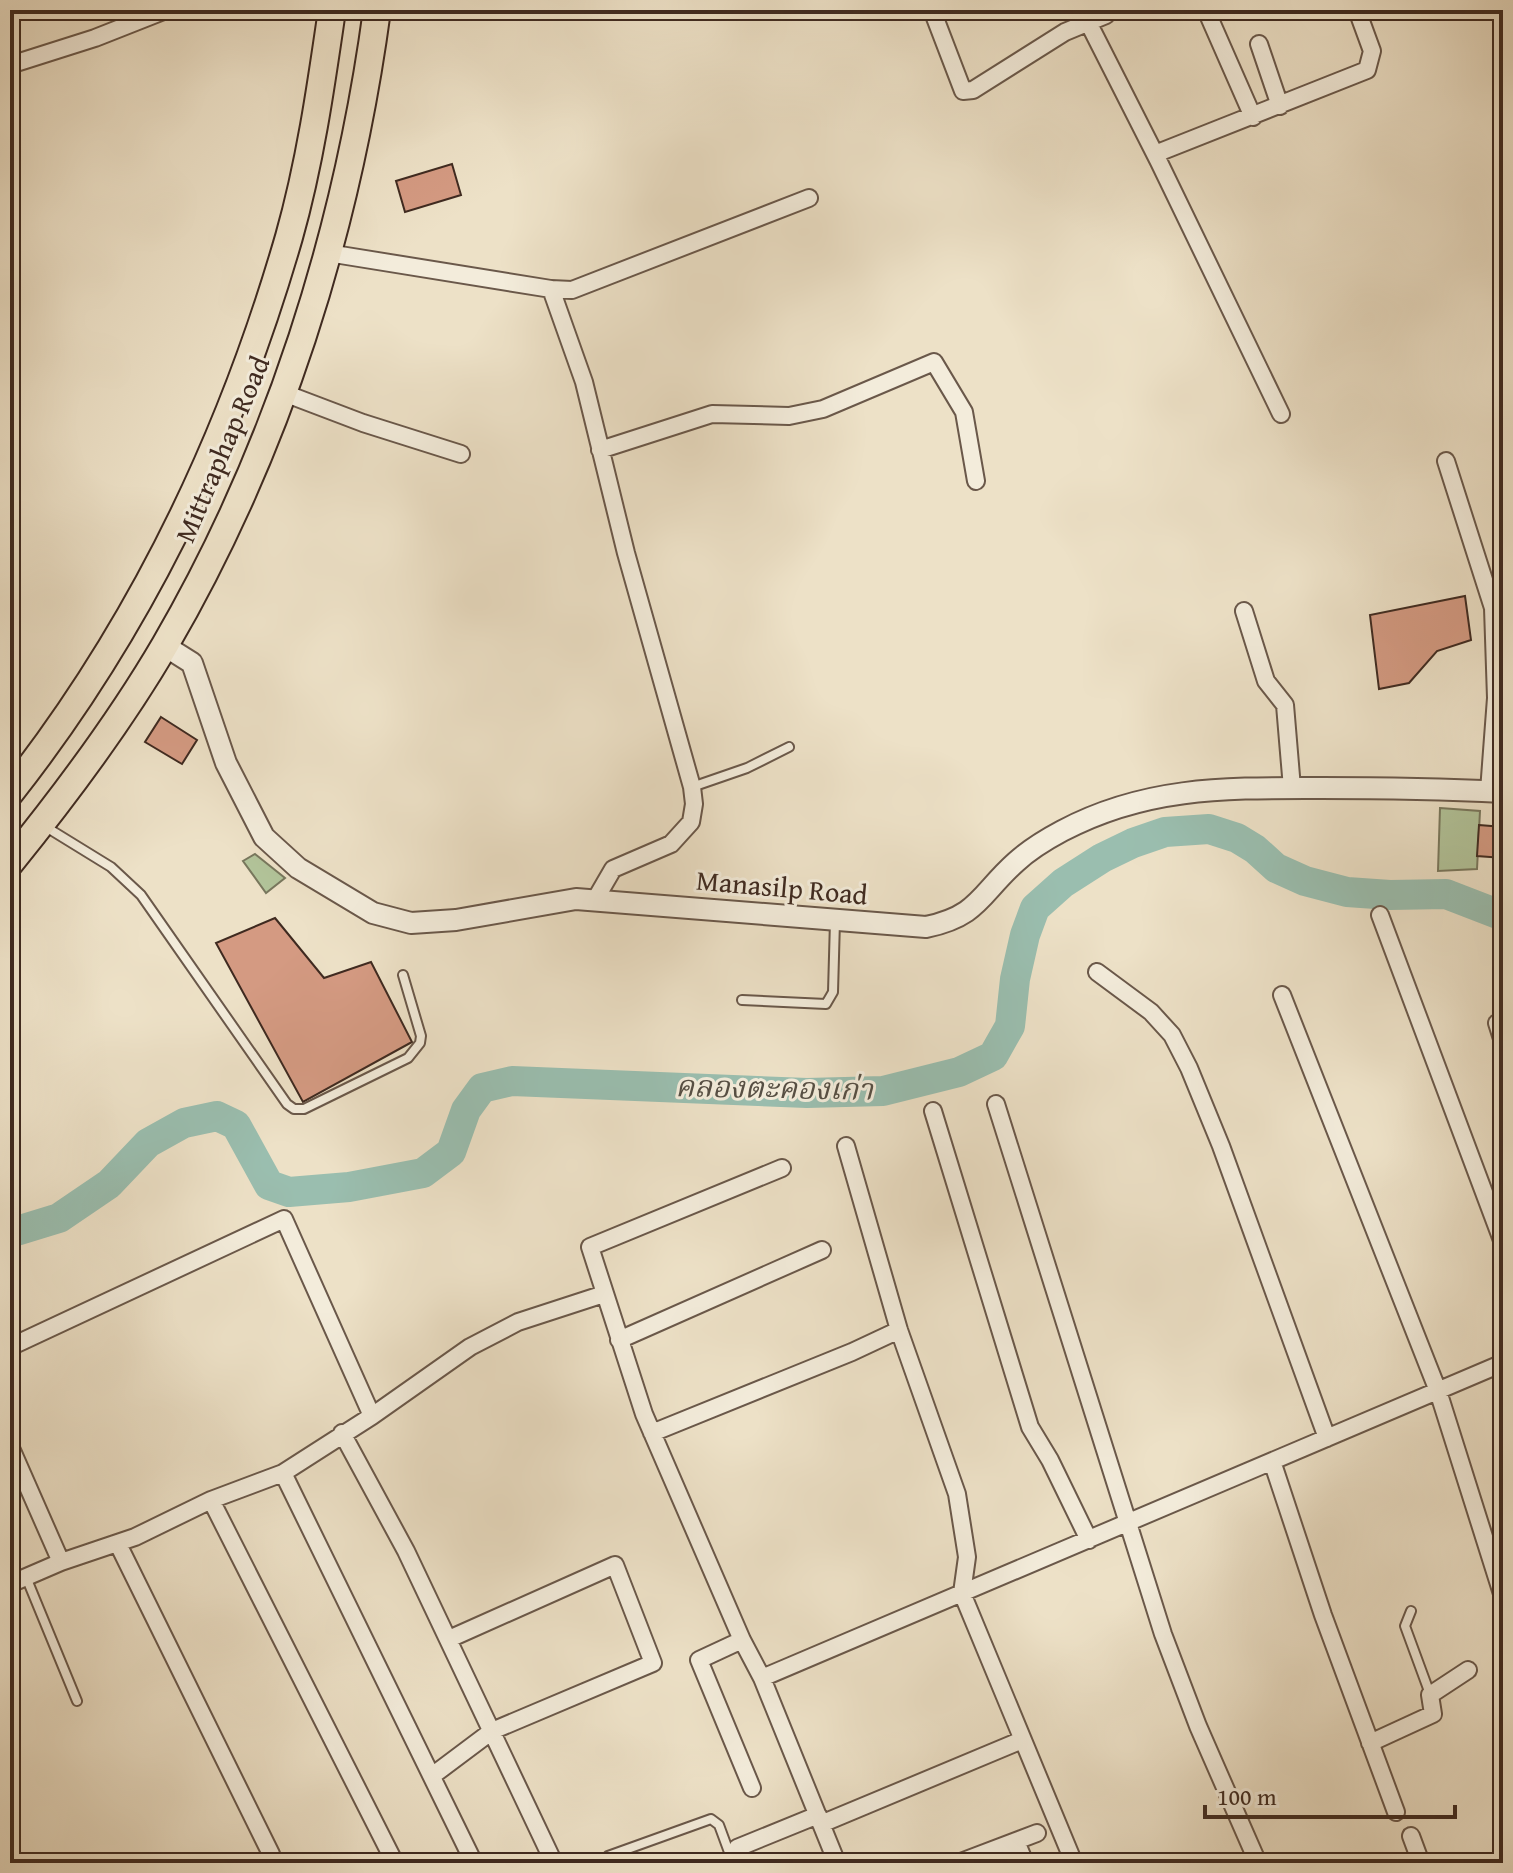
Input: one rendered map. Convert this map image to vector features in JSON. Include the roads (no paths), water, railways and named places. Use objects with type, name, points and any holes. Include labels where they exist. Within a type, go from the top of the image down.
[{"type":"highway","name":"Mittraphap Road","points":[[14,779],[109,651],[149,586],[198,487],[245,373],[289,236],[321,88],[332,10]]},
{"type":"highway","name":"Mittraphap Road","points":[[10,863],[81,773],[165,646],[236,510],[284,393],[328,253],[362,111],[377,10]]},
{"type":"street","points":[[10,65],[95,38],[166,10]]},
{"type":"street","points":[[932,10],[963,91],[973,90],[1042,46],[1106,15]]},
{"type":"street","points":[[1206,10],[1253,117]]},
{"type":"street","points":[[1155,154],[1367,70],[1372,51],[1357,10]]},
{"type":"street","points":[[1088,22],[1281,414]]},
{"type":"street","points":[[1259,44],[1280,106]]},
{"type":"street","points":[[328,253],[572,290],[809,198]]},
{"type":"street","points":[[551,289],[584,382],[630,568],[692,787],[694,804],[691,822],[671,844],[613,869],[595,900]]},
{"type":"street","points":[[600,450],[712,414],[789,416],[823,409],[934,362],[964,412],[976,481]]},
{"type":"street","points":[[284,393],[363,423],[461,454]]},
{"type":"street","points":[[1446,461],[1493,608],[1496,791]]},
{"type":"street","points":[[1244,611],[1266,681],[1285,705],[1292,788]]},
{"type":"street","name":"Manasilp Road","points":[[165,646],[192,663],[226,763],[264,837],[298,868],[336,893],[373,913],[411,923],[456,920],[576,899],[926,927],[949,922],[969,912],[1017,861],[1061,832],[1119,806],[1180,792],[1292,788],[1496,791]]},
{"type":"street","points":[[1380,915],[1503,1243]]},
{"type":"street","points":[[1097,972],[1151,1012],[1172,1035],[1189,1068],[1221,1146],[1327,1438]]},
{"type":"street","points":[[1282,995],[1438,1391],[1503,1597]]},
{"type":"street","points":[[1497,1023],[1503,1042]]},
{"type":"street","points":[[996,1104],[1163,1634],[1198,1726],[1258,1863]]},
{"type":"street","points":[[933,1111],[1030,1427],[1050,1460],[1089,1540]]},
{"type":"street","points":[[846,1146],[899,1330],[957,1494],[967,1557],[962,1593],[1074,1863]]},
{"type":"street","points":[[782,1168],[590,1247],[652,1433],[742,1640],[762,1678],[837,1863]]},
{"type":"street","points":[[10,1347],[284,1219],[372,1416]]},
{"type":"street","points":[[619,1340],[822,1250]]},
{"type":"street","points":[[18,1581],[61,1562],[118,1544],[211,1500],[283,1473],[372,1416],[470,1347],[518,1322],[604,1294]]},
{"type":"street","points":[[652,1433],[899,1330]]},
{"type":"street","points":[[762,1678],[1503,1363]]},
{"type":"street","points":[[342,1433],[406,1551],[554,1863]]},
{"type":"street","points":[[10,1446],[61,1562]]},
{"type":"street","points":[[1272,1461],[1323,1615],[1396,1812]]},
{"type":"street","points":[[283,1473],[474,1863]]},
{"type":"street","points":[[211,1500],[395,1863]]},
{"type":"street","points":[[118,1544],[271,1854]]},
{"type":"street","points":[[432,1776],[492,1731],[653,1663],[615,1565],[449,1639]]},
{"type":"street","points":[[742,1640],[699,1660],[752,1788]]},
{"type":"street","points":[[1370,1743],[1433,1714],[1430,1695],[1468,1670]]},
{"type":"street","points":[[735,1855],[1015,1743]]},
{"type":"street","points":[[958,1863],[1037,1833]]},
{"type":"street","points":[[1411,1836],[1421,1863]]},
{"type":"street","points":[[1016,1841],[1025,1863]]},
{"type":"lane","points":[[692,787],[747,768],[789,747]]},
{"type":"lane","points":[[42,824],[111,867],[141,895],[287,1104],[294,1109],[304,1109],[408,1058],[415,1050],[421,1036],[403,975]]},
{"type":"lane","points":[[742,1000],[826,1004],[833,992],[835,920]]},
{"type":"lane","points":[[18,1581],[77,1701]]},
{"type":"lane","points":[[1411,1611],[1405,1626],[1430,1695]]},
{"type":"lane","points":[[601,1863],[608,1856],[711,1819],[719,1825],[735,1855]]},
{"type":"waterway","name":"คลองตะคองเก่า","points":[[10,1233],[59,1218],[109,1184],[148,1143],[184,1123],[217,1116],[236,1125],[269,1185],[289,1192],[349,1187],[423,1173],[451,1152],[466,1110],[482,1088],[512,1081],[807,1093],[883,1091],[959,1072],[993,1056],[1010,1026],[1015,979],[1035,908],[1063,883],[1102,858],[1165,832],[1209,829],[1237,838],[1276,868],[1305,881],[1347,892],[1446,894],[1503,916]]}]
